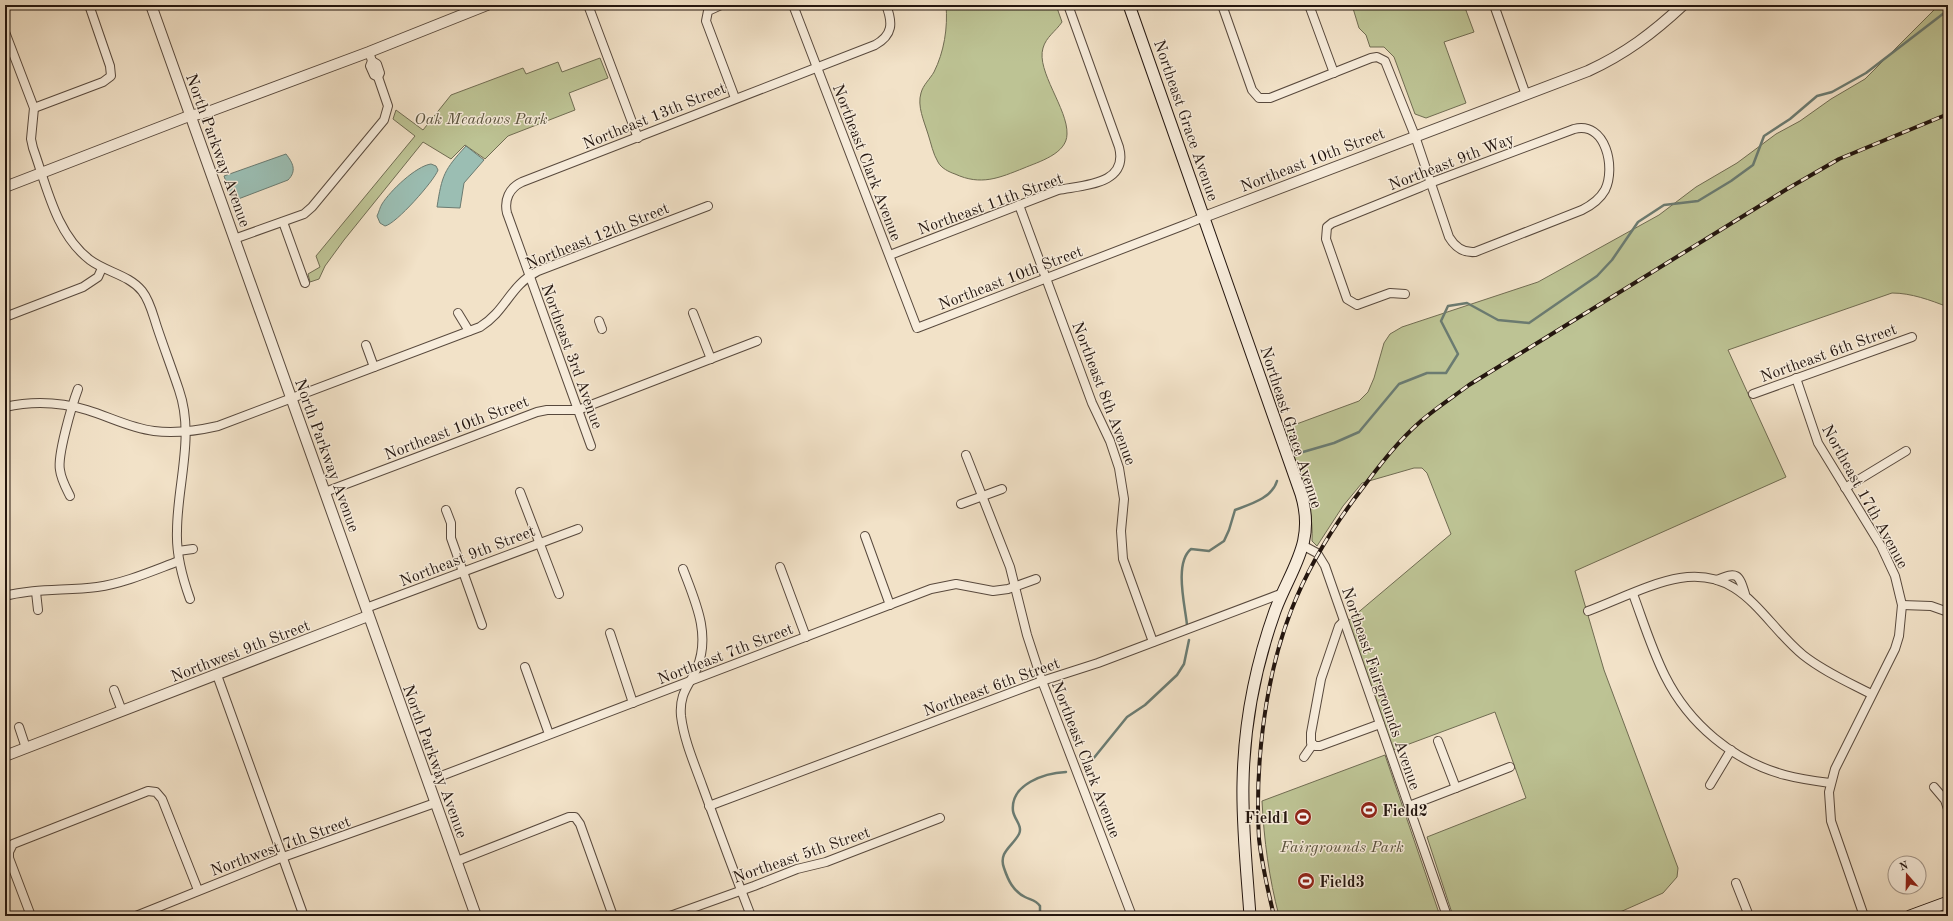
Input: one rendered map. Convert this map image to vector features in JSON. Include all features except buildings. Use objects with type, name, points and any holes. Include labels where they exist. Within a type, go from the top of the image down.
[{"type":"main road","name":"Northeast Grace Avenue","points":[[1129,5],[1304,504],[1306,532],[1304,546],[1283,593],[1260,658],[1253,689],[1244,754],[1243,811],[1250,916]]},
{"type":"main road","points":[[1910,916],[1948,902]]},
{"type":"street","points":[[34,108],[103,82],[111,76],[110,66],[88,5]]},
{"type":"street","name":"North Parkway Avenue","points":[[151,5],[189,116],[292,398],[476,916]]},
{"type":"street","points":[[5,187],[189,116],[208,112],[371,57],[487,5]]},
{"type":"street","points":[[588,5],[638,138]]},
{"type":"street","points":[[721,5],[712,8],[707,14],[706,21],[735,98]]},
{"type":"street","name":"Northeast Clark Avenue","points":[[793,5],[890,254],[917,328]]},
{"type":"street","name":"Northeast 13th Street","points":[[529,275],[506,209],[507,201],[512,189],[522,182],[638,138],[735,98],[875,45],[890,33],[892,22],[886,5]]},
{"type":"street","name":"Northeast 11th Street","points":[[890,254],[1058,190],[1084,186],[1106,179],[1114,173],[1119,166],[1120,156],[1118,147],[1068,5]]},
{"type":"street","points":[[1222,5],[1252,90],[1259,98],[1270,98],[1371,58],[1377,57],[1382,59],[1388,66],[1415,136],[1430,183]]},
{"type":"street","points":[[1309,5],[1334,73]]},
{"type":"street","points":[[1494,5],[1526,95]]},
{"type":"street","name":"Northeast 10th Street","points":[[917,328],[1047,279],[1204,216],[1526,95],[1615,58],[1642,41],[1683,5]]},
{"type":"street","points":[[5,32],[34,108],[31,139],[32,148],[66,233],[80,251],[102,268],[134,283],[146,297],[180,392],[186,432],[176,530],[179,561],[190,599]]},
{"type":"street","points":[[234,239],[304,214],[312,207],[384,120],[388,106],[378,77],[380,73],[377,64],[371,57]]},
{"type":"street","name":"Northeast 9th Way","points":[[1405,294],[1390,293],[1357,305],[1350,302],[1347,299],[1326,239],[1327,227],[1332,223],[1430,183],[1574,129],[1588,128],[1598,135],[1602,142],[1610,166],[1607,184],[1597,200],[1582,210],[1475,252],[1468,252],[1453,244],[1449,237],[1430,183]]},
{"type":"street","name":"Northeast 8th Avenue","points":[[1019,205],[1092,403],[1110,441],[1120,468],[1124,499],[1121,531],[1123,559],[1153,642]]},
{"type":"street","name":"Northeast 12th Street","points":[[5,407],[30,403],[50,403],[72,406],[88,410],[137,428],[154,431],[186,432],[218,426],[469,331],[492,318],[502,307],[514,289],[529,275],[708,206]]},
{"type":"street","points":[[283,222],[305,283]]},
{"type":"street","points":[[5,317],[83,287],[98,277],[102,268]]},
{"type":"street","name":"Northeast 3rd Avenue","points":[[529,275],[591,446]]},
{"type":"street","points":[[458,313],[469,331]]},
{"type":"street","points":[[693,313],[711,359]]},
{"type":"street","name":"Northeast 6th Street","points":[[1753,394],[1912,337]]},
{"type":"street","name":"Northeast 10th Street","points":[[325,492],[537,412],[547,410],[578,410],[757,341]]},
{"type":"street","points":[[366,345],[374,367]]},
{"type":"street","name":"Northeast 17th Avenue","points":[[1796,378],[1818,443],[1890,563],[1902,605]]},
{"type":"street","points":[[70,496],[61,476],[59,464],[72,406],[78,389]]},
{"type":"street","points":[[1845,488],[1906,452]]},
{"type":"street","name":"Northeast Clark Avenue","points":[[966,455],[1010,567],[1026,635],[1042,681],[1132,916]]},
{"type":"street","points":[[961,504],[1002,489]]},
{"type":"street","points":[[520,492],[559,594]]},
{"type":"street","points":[[446,510],[452,523],[451,538],[482,625]]},
{"type":"street","name":"Northeast 9th Street","points":[[367,612],[462,571],[578,529]]},
{"type":"street","points":[[865,536],[890,605]]},
{"type":"street","name":"Northeast Fairgrounds Avenue","points":[[1304,546],[1317,554],[1325,566],[1448,916]]},
{"type":"street","points":[[178,551],[193,549]]},
{"type":"street","points":[[5,596],[115,584],[179,561]]},
{"type":"street","points":[[780,567],[806,637]]},
{"type":"street","points":[[683,569],[696,604],[702,629],[700,657],[690,681],[684,689],[681,700],[682,723],[688,746],[709,806],[751,916]]},
{"type":"street","points":[[1588,611],[1681,578],[1699,577],[1717,580],[1736,587],[1755,602],[1782,635],[1804,656],[1825,670],[1871,694]]},
{"type":"street","name":"Northeast 7th Street","points":[[428,781],[931,589],[949,585],[989,591],[1002,590],[1036,579]]},
{"type":"street","points":[[36,592],[38,610]]},
{"type":"street","name":"Northeast 6th Street","points":[[709,806],[1042,681],[1153,642],[1283,593]]},
{"type":"street","points":[[1633,594],[1658,659],[1677,697],[1705,730],[1731,750],[1757,765],[1785,775],[1830,783]]},
{"type":"street","points":[[1864,916],[1831,821],[1829,807],[1830,783],[1848,740],[1894,649],[1899,636],[1902,605],[1931,606],[1948,612]]},
{"type":"street","name":"Northwest 9th Street","points":[[5,756],[217,675],[367,612]]},
{"type":"street","points":[[1313,744],[1310,737],[1321,679],[1339,626],[1344,622]]},
{"type":"street","points":[[610,633],[633,703]]},
{"type":"street","points":[[525,667],[550,734]]},
{"type":"street","points":[[217,675],[302,911]]},
{"type":"street","points":[[114,690],[122,711]]},
{"type":"street","points":[[1313,744],[1320,746],[1380,724]]},
{"type":"street","points":[[19,727],[26,748]]},
{"type":"street","points":[[1438,741],[1456,788]]},
{"type":"street","points":[[1304,757],[1313,744]]},
{"type":"street","points":[[1710,785],[1731,750]]},
{"type":"street","points":[[1409,806],[1510,767]]},
{"type":"street","points":[[1934,787],[1945,800],[1948,809]]},
{"type":"street","points":[[31,916],[9,858],[10,849],[17,841],[148,791],[156,792],[162,799],[198,890]]},
{"type":"street","name":"Northwest 7th Street","points":[[136,916],[283,857],[436,803]]},
{"type":"street","points":[[457,861],[569,817],[575,817],[580,824],[612,916]]},
{"type":"street","name":"Northeast 5th Street","points":[[670,916],[797,869],[826,862],[940,818]]},
{"type":"street","points":[[1736,883],[1749,916]]},
{"type":"green space","points":[[946,5],[1056,5],[1062,22],[1044,44],[1042,57],[1044,68],[1063,113],[1066,124],[1066,141],[1057,152],[1037,163],[1006,175],[982,180],[964,178],[948,171],[939,164],[933,152],[923,119],[920,108],[920,98],[923,87],[934,72],[943,48],[946,31]]},
{"type":"green space","points":[[1352,5],[1464,5],[1474,32],[1444,42],[1466,103],[1426,118],[1415,114],[1394,57],[1384,47],[1370,47],[1366,35],[1359,28]]},
{"type":"green space","points":[[1939,5],[1948,5],[1948,307],[1927,299],[1892,293],[1728,350],[1786,477],[1575,571],[1604,670],[1678,868],[1677,877],[1663,893],[1611,916],[1453,916],[1427,837],[1526,798],[1495,712],[1393,750],[1348,621],[1451,534],[1427,473],[1422,468],[1414,468],[1362,483],[1343,506],[1317,546],[1312,541],[1312,526],[1304,484],[1283,429],[1359,401],[1368,392],[1374,378],[1384,343],[1390,334],[1402,327],[1538,282],[1659,215],[1696,187],[1737,163],[1776,134],[1800,121],[1831,99],[1865,79]]},
{"type":"green space","name":"Oak Meadows Park","points":[[600,58],[608,78],[569,93],[575,110],[508,136],[485,159],[465,145],[451,159],[423,142],[344,240],[325,266],[319,279],[310,282],[308,274],[320,267],[316,256],[415,136],[393,119],[396,110],[423,130],[451,95],[523,68],[526,74],[558,62],[562,72]]},
{"type":"green space","name":"Fairgrounds Park","points":[[1385,755],[1440,916],[1279,916],[1272,887],[1264,830],[1262,801]]},
{"type":"water","points":[[466,146],[484,160],[464,183],[460,208],[437,207],[441,187],[448,167]]},
{"type":"water","points":[[286,154],[293,167],[291,177],[288,180],[233,201],[224,176]]},
{"type":"water","points":[[431,164],[436,166],[438,170],[430,183],[397,218],[385,226],[380,223],[377,216],[382,204],[391,193],[411,174],[418,169]]},
{"type":"waterway","points":[[1296,454],[1334,443],[1359,432],[1399,384],[1427,373],[1446,373],[1458,354],[1441,321],[1448,306],[1467,303],[1498,320],[1529,323],[1597,276],[1612,260],[1638,222],[1664,205],[1698,201],[1731,181],[1753,165],[1764,136],[1790,119],[1817,96],[1832,92],[1866,73],[1948,10]]},
{"type":"waterway","points":[[1187,625],[1182,585],[1183,564],[1186,555],[1191,549],[1209,551],[1224,541],[1235,510],[1254,503],[1266,496],[1271,492],[1277,481]]},
{"type":"waterway","points":[[1085,765],[1093,759],[1127,717],[1145,705],[1177,675],[1184,664],[1189,640]]},
{"type":"waterway","points":[[1036,916],[1040,911],[1040,906],[1035,901],[1017,892],[1007,877],[1004,868],[1003,858],[1005,853],[1020,831],[1013,811],[1014,802],[1017,794],[1030,782],[1048,775],[1066,772]]},
{"type":"railway","points":[[1274,916],[1262,858],[1259,839],[1258,815],[1261,745],[1272,674],[1281,641],[1305,579],[1339,520],[1389,454],[1421,421],[1469,385],[1787,189],[1839,159],[1948,114]]},
{"type":"place","name":"Field2","points":[[1369,810]]},
{"type":"place","name":"Field1","points":[[1303,817]]},
{"type":"place","name":"Field3","points":[[1306,881]]}]
